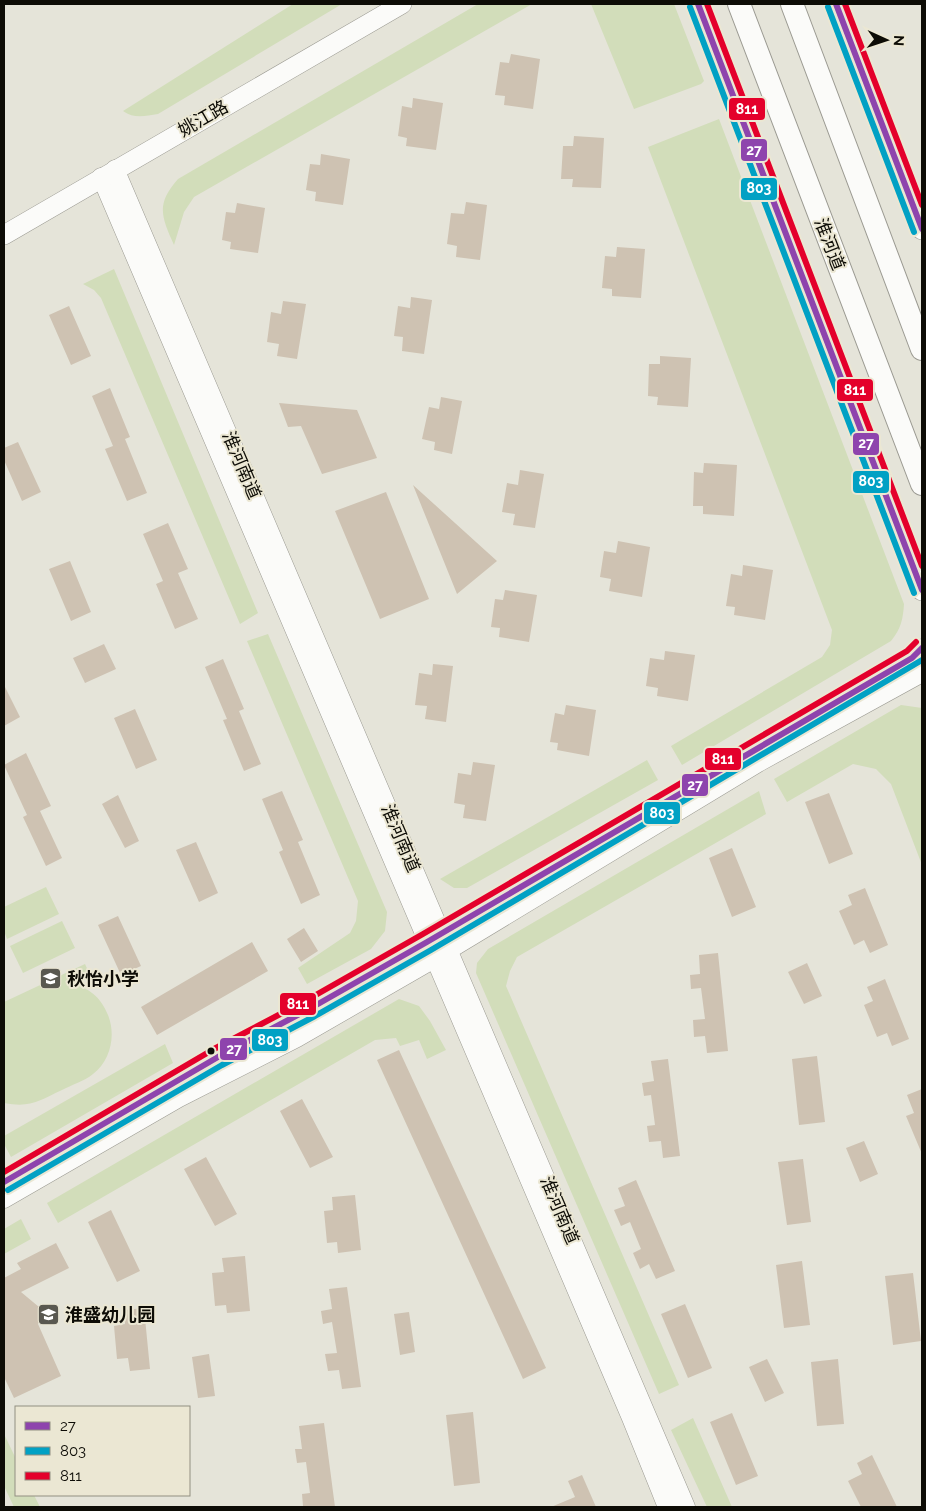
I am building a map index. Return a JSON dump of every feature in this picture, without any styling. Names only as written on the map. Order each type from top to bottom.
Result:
[{"type":"highway","name":"淮河道","points":[[739,4],[922,484]]},
{"type":"highway","points":[[792,4],[922,348]]},
{"type":"main road","name":"姚江路","points":[[4,235],[402,4]]},
{"type":"main road","points":[[698,4],[922,590]]},
{"type":"main road","points":[[836,4],[922,229]]},
{"type":"street","name":"淮河南道","points":[[108,173],[434,938],[686,1507]]},
{"type":"street","points":[[4,1182],[218,1057],[311,1008],[434,938],[912,658],[922,648]]},
{"type":"street","points":[[4,1199],[178,1098],[297,1038],[441,954],[758,763],[922,672]]},
{"type":"street","name":"淮河南道","points":[[441,954],[667,1507]]},
{"type":"green space","points":[[293,4],[342,4],[158,114],[135,116],[123,111]]},
{"type":"green space","points":[[478,4],[532,4],[194,197],[184,212],[174,245],[166,226],[163,210],[166,196],[178,179]]},
{"type":"green space","points":[[591,4],[674,4],[704,81],[701,84],[634,109]]},
{"type":"green space","points":[[719,119],[904,604],[901,624],[891,641],[682,765],[671,746],[822,657],[830,645],[832,630],[648,147]]},
{"type":"green space","points":[[114,269],[258,613],[240,624],[101,298],[94,290],[83,284]]},
{"type":"green space","points":[[268,634],[387,912],[385,931],[371,949],[307,984],[298,968],[350,933],[356,921],[358,901],[247,641]]},
{"type":"green space","points":[[901,705],[922,708],[922,865],[891,784],[876,769],[853,764],[787,802],[774,779]]},
{"type":"green space","points":[[647,760],[658,780],[467,888],[454,888],[440,879]]},
{"type":"green space","points":[[759,791],[766,814],[517,957],[510,971],[506,986],[679,1385],[659,1394],[476,973],[477,963],[488,949]]},
{"type":"green space","points":[[46,887],[59,914],[7,939],[4,931],[4,907]]},
{"type":"green space","points":[[62,921],[75,948],[23,973],[10,946]]},
{"type":"green space","points":[[85,964],[91,977],[76,984],[87,989],[99,1000],[108,1015],[112,1031],[110,1047],[104,1062],[86,1079],[40,1100],[21,1105],[4,1103],[4,1002]]},
{"type":"green space","points":[[399,999],[419,1006],[430,1021],[446,1050],[427,1059],[419,1040],[400,1046],[396,1038],[375,1040],[58,1223],[47,1203]]},
{"type":"green space","points":[[165,1044],[173,1063],[11,1157],[4,1144],[4,1136]]},
{"type":"green space","points":[[21,1219],[31,1239],[4,1254],[4,1229]]},
{"type":"green space","points":[[693,1418],[732,1507],[707,1507],[671,1430]]},
{"type":"green space","points":[[4,1434],[15,1457],[15,1496],[34,1496],[40,1507],[14,1507],[4,1486]]},
{"type":"building","points":[[511,54],[540,59],[533,109],[504,105],[505,96],[495,95],[500,62],[509,63]]},
{"type":"building","points":[[413,98],[443,103],[436,150],[406,146],[407,138],[398,136],[402,106],[412,108]]},
{"type":"building","points":[[574,136],[604,138],[601,188],[572,187],[573,179],[561,179],[563,146],[573,146]]},
{"type":"building","points":[[321,154],[350,159],[343,205],[315,201],[316,192],[306,190],[310,164],[320,165]]},
{"type":"building","points":[[466,202],[487,205],[480,260],[456,257],[457,246],[447,244],[451,213],[464,214]]},
{"type":"building","points":[[237,203],[265,208],[258,253],[230,249],[231,242],[222,240],[226,212],[235,213]]},
{"type":"building","points":[[617,247],[645,249],[641,298],[612,296],[612,289],[602,288],[605,256],[616,257]]},
{"type":"building","points":[[411,297],[432,300],[424,354],[402,351],[403,337],[394,336],[398,306],[410,308]]},
{"type":"building","points":[[283,301],[306,304],[297,359],[277,356],[279,344],[267,342],[271,312],[281,314]]},
{"type":"building","points":[[69,306],[91,356],[71,365],[49,315]]},
{"type":"building","points":[[660,356],[691,358],[688,407],[657,405],[658,397],[648,396],[649,364],[660,364]]},
{"type":"building","points":[[110,388],[130,437],[125,439],[147,493],[127,501],[105,449],[113,446],[92,396]]},
{"type":"building","points":[[441,397],[462,401],[452,454],[434,450],[435,442],[422,439],[429,407],[439,409]]},
{"type":"building","points":[[279,403],[357,410],[377,458],[322,474],[301,426],[288,427]]},
{"type":"building","points":[[18,442],[41,492],[22,501],[4,460],[4,448]]},
{"type":"building","points":[[704,463],[737,465],[734,516],[703,514],[703,506],[693,506],[694,472],[703,473]]},
{"type":"building","points":[[520,470],[544,474],[535,528],[513,525],[515,514],[502,512],[507,483],[518,485]]},
{"type":"building","points":[[413,485],[497,561],[457,594]]},
{"type":"building","points":[[386,492],[429,599],[380,619],[335,511]]},
{"type":"building","points":[[168,523],[188,569],[178,573],[198,619],[175,629],[156,584],[163,581],[143,534]]},
{"type":"building","points":[[618,541],[650,547],[642,597],[609,591],[611,579],[600,577],[604,551],[616,553]]},
{"type":"building","points":[[70,561],[91,612],[71,621],[49,569]]},
{"type":"building","points":[[743,565],[773,570],[765,620],[734,615],[735,607],[726,606],[731,574],[742,576]]},
{"type":"building","points":[[505,590],[537,595],[529,642],[499,637],[500,628],[491,627],[495,599],[503,600]]},
{"type":"building","points":[[104,644],[116,669],[85,683],[73,658]]},
{"type":"building","points":[[665,651],[695,655],[688,701],[657,696],[658,688],[646,686],[650,658],[664,660]]},
{"type":"building","points":[[223,659],[244,709],[239,711],[261,764],[244,771],[223,720],[227,719],[205,667]]},
{"type":"building","points":[[433,664],[453,666],[446,722],[425,719],[427,706],[415,705],[419,673],[432,675]]},
{"type":"building","points":[[4,685],[20,717],[4,726]]},
{"type":"building","points":[[566,705],[596,710],[589,756],[557,750],[558,743],[550,742],[555,713],[564,715]]},
{"type":"building","points":[[135,709],[157,760],[136,769],[114,718]]},
{"type":"building","points":[[26,753],[51,806],[40,811],[62,858],[46,866],[23,817],[27,815],[4,765]]},
{"type":"building","points":[[473,762],[495,765],[486,821],[463,818],[465,805],[454,803],[458,773],[471,775]]},
{"type":"building","points":[[282,791],[303,840],[298,842],[320,895],[301,904],[279,852],[283,850],[262,799]]},
{"type":"building","points":[[829,793],[853,854],[829,864],[805,802]]},
{"type":"building","points":[[118,795],[139,841],[125,848],[102,804]]},
{"type":"building","points":[[196,842],[218,893],[199,902],[176,850]]},
{"type":"building","points":[[732,848],[756,907],[732,917],[709,858]]},
{"type":"building","points":[[865,888],[888,945],[870,953],[864,940],[854,945],[839,911],[852,905],[848,895]]},
{"type":"building","points":[[118,916],[141,966],[121,975],[98,925]]},
{"type":"building","points":[[304,928],[318,951],[301,962],[287,939]]},
{"type":"building","points":[[252,942],[268,971],[157,1035],[141,1007]]},
{"type":"building","points":[[718,953],[728,1051],[707,1053],[705,1036],[694,1037],[693,1020],[705,1019],[701,988],[691,989],[690,975],[700,974],[699,955]]},
{"type":"building","points":[[807,963],[822,996],[804,1004],[788,972]]},
{"type":"building","points":[[885,979],[909,1039],[892,1046],[887,1033],[877,1037],[864,1005],[873,1001],[867,987]]},
{"type":"building","points":[[399,1050],[546,1368],[523,1379],[377,1060]]},
{"type":"building","points":[[817,1056],[825,1122],[799,1125],[792,1059]]},
{"type":"building","points":[[668,1059],[680,1156],[663,1158],[661,1141],[649,1142],[647,1126],[655,1125],[651,1095],[644,1096],[642,1083],[654,1081],[651,1061]]},
{"type":"building","points":[[922,1089],[922,1154],[906,1116],[914,1113],[907,1095]]},
{"type":"building","points":[[302,1099],[333,1157],[310,1168],[280,1111]]},
{"type":"building","points":[[864,1141],[878,1174],[860,1182],[846,1148]]},
{"type":"building","points":[[206,1157],[237,1214],[215,1226],[184,1169]]},
{"type":"building","points":[[803,1159],[811,1222],[787,1225],[778,1162]]},
{"type":"building","points":[[636,1180],[675,1271],[656,1279],[649,1264],[640,1269],[633,1253],[641,1249],[630,1222],[621,1226],[614,1210],[625,1206],[618,1188]]},
{"type":"building","points":[[355,1195],[361,1250],[338,1253],[337,1242],[327,1243],[324,1211],[333,1210],[332,1197]]},
{"type":"building","points":[[111,1210],[140,1271],[117,1282],[88,1222]]},
{"type":"building","points":[[56,1243],[69,1268],[21,1292],[39,1307],[42,1314],[38,1324],[61,1376],[14,1398],[4,1377],[4,1278],[21,1269],[17,1263]]},
{"type":"building","points":[[245,1256],[250,1311],[227,1313],[226,1305],[215,1306],[212,1273],[224,1272],[222,1258]]},
{"type":"building","points":[[802,1261],[810,1325],[784,1328],[776,1265]]},
{"type":"building","points":[[913,1273],[921,1341],[893,1345],[885,1276]]},
{"type":"building","points":[[347,1287],[361,1387],[342,1389],[339,1370],[328,1371],[325,1354],[337,1353],[332,1322],[323,1324],[321,1311],[332,1309],[329,1289]]},
{"type":"building","points":[[685,1304],[712,1368],[688,1378],[661,1314]]},
{"type":"building","points":[[144,1308],[150,1369],[130,1371],[128,1358],[117,1359],[114,1326],[125,1324],[124,1310]]},
{"type":"building","points":[[409,1312],[415,1352],[400,1355],[394,1314]]},
{"type":"building","points":[[209,1354],[215,1396],[198,1398],[192,1357]]},
{"type":"building","points":[[767,1359],[784,1393],[765,1402],[749,1367]]},
{"type":"building","points":[[838,1359],[844,1424],[817,1426],[811,1362]]},
{"type":"building","points":[[473,1412],[480,1483],[454,1486],[446,1415]]},
{"type":"building","points":[[732,1413],[758,1476],[736,1485],[710,1422]]},
{"type":"building","points":[[324,1423],[335,1507],[303,1506],[302,1494],[310,1493],[306,1462],[297,1463],[295,1449],[302,1449],[299,1426]]},
{"type":"building","points":[[872,1455],[897,1507],[861,1507],[848,1481],[862,1474],[857,1463]]},
{"type":"building","points":[[582,1475],[596,1507],[551,1507],[575,1497],[568,1481]]},
{"type":"transit line","name":"27","points":[[698,4],[922,590]]},
{"type":"transit line","name":"811","points":[[707,4],[922,566]]},
{"type":"transit line","name":"27","points":[[836,4],[922,229]]},
{"type":"transit line","name":"811","points":[[845,4],[922,205]]},
{"type":"transit line","name":"803","points":[[690,7],[914,593]]},
{"type":"transit line","name":"803","points":[[828,7],[914,232]]},
{"type":"transit line","name":"811","points":[[4,1172],[214,1049],[307,1000],[423,934],[907,651],[916,642]]},
{"type":"transit line","name":"27","points":[[4,1182],[218,1057],[311,1008],[427,942],[912,658],[922,648]]},
{"type":"transit line","name":"803","points":[[8,1190],[222,1065],[315,1016],[431,950],[922,660]]},
{"type":"place","name":"秋怡小学","points":[[51,978]]},
{"type":"place","name":"淮盛幼儿园","points":[[49,1314]]}]
